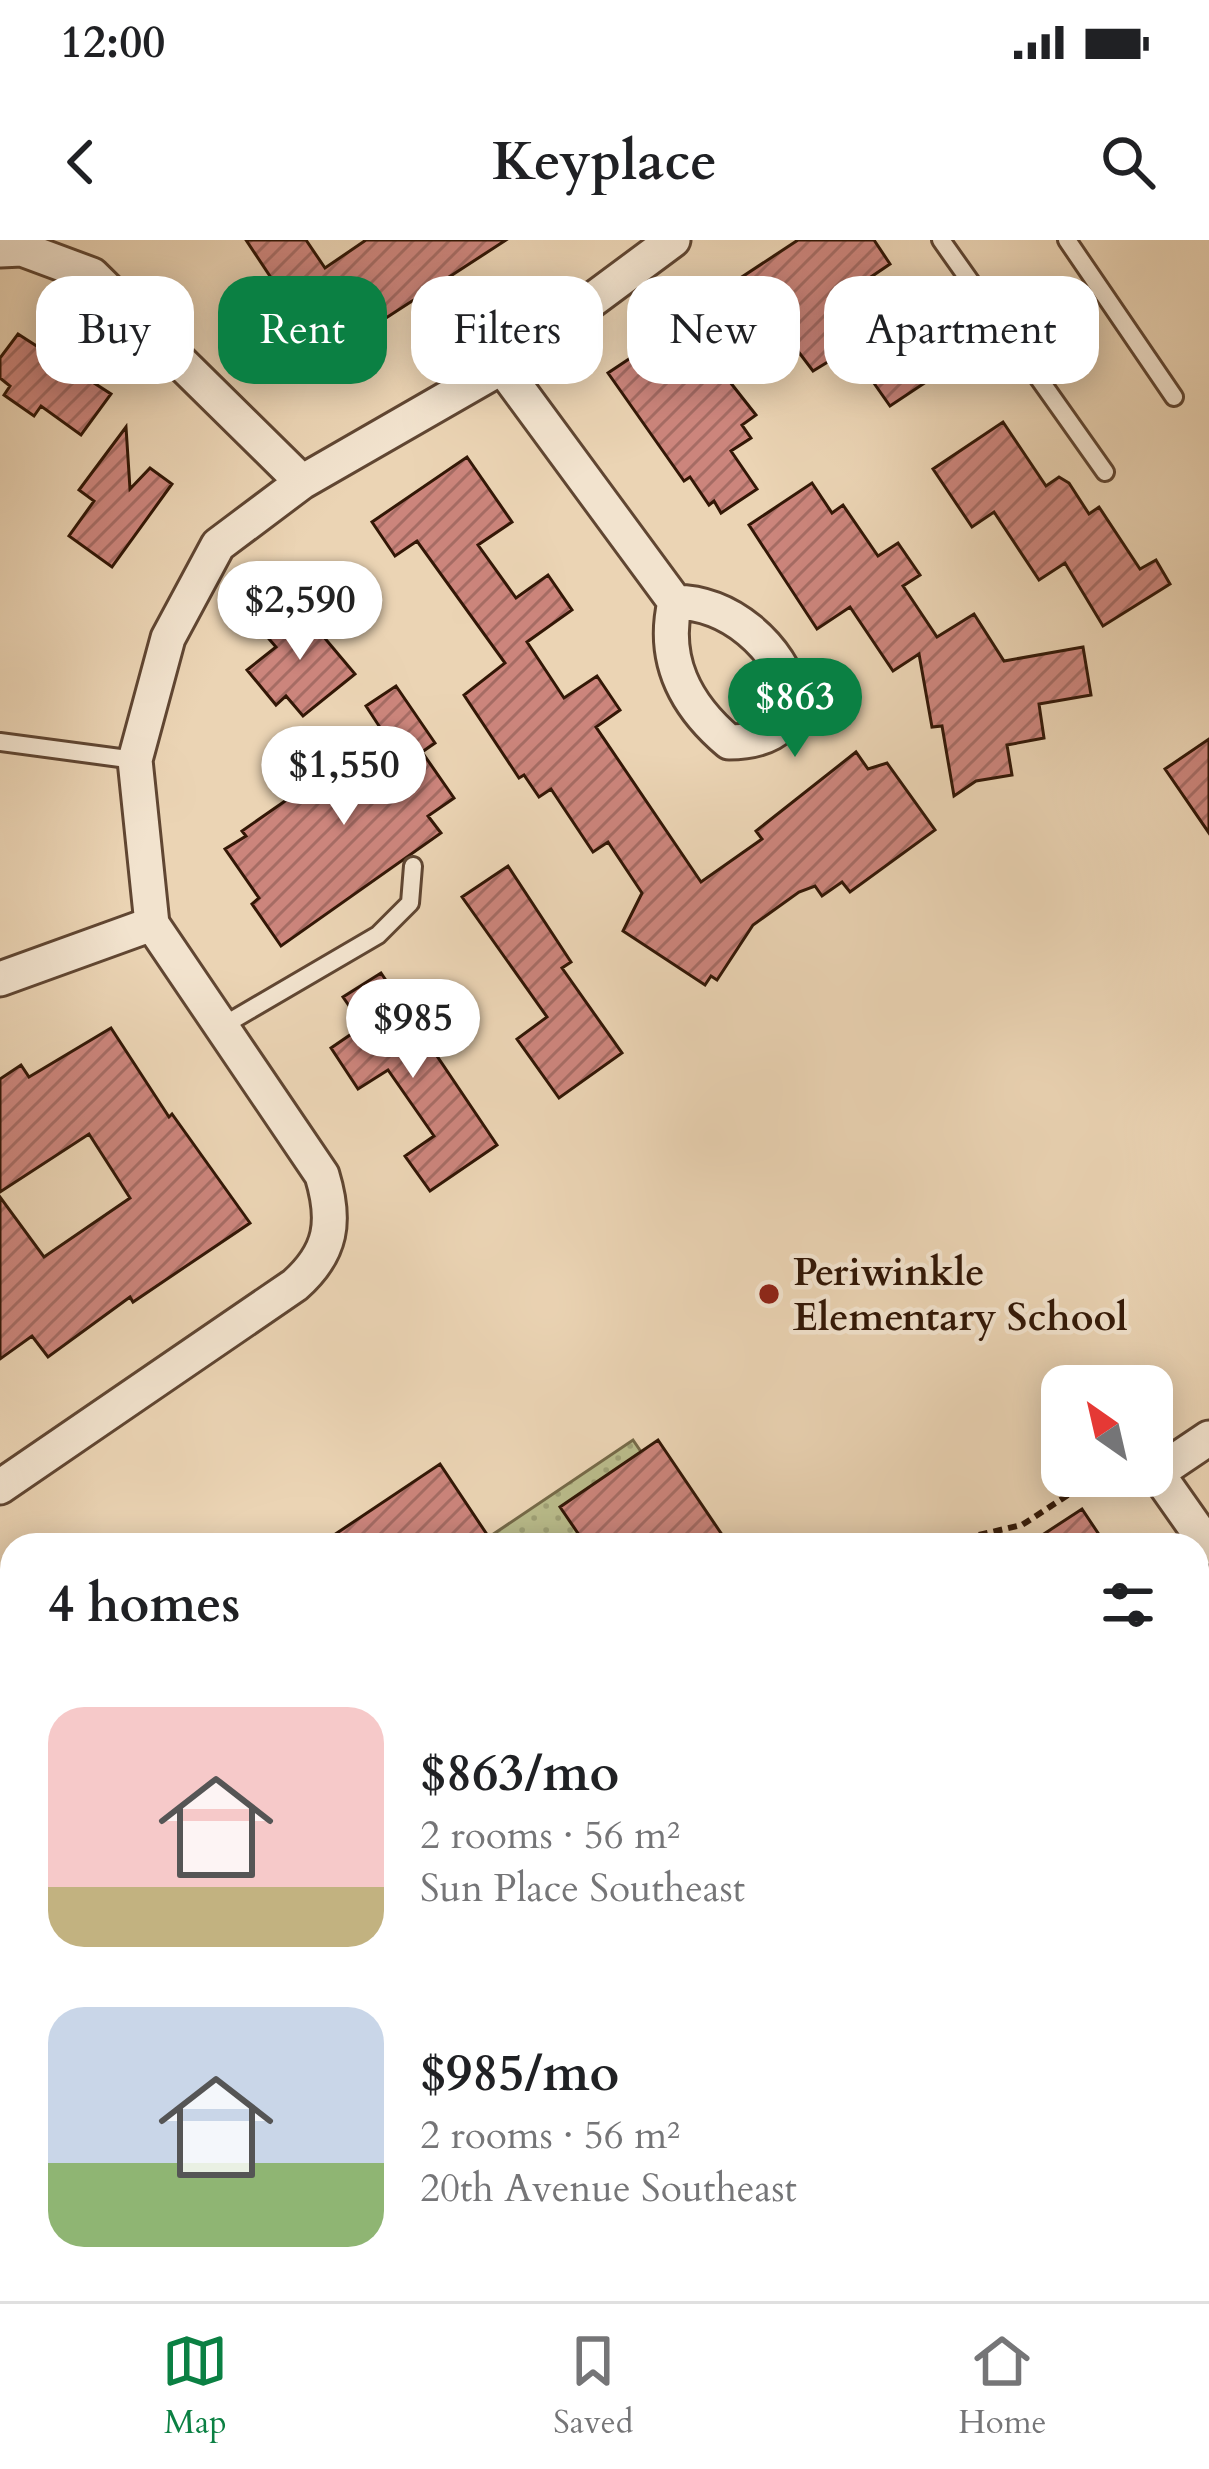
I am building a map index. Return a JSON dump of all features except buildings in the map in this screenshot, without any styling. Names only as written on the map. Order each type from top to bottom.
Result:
[{"type":"street","points":[[603,292],[673,240]]},
{"type":"street","points":[[10,246],[92,274],[302,482]]},
{"type":"street","points":[[0,1487],[296,1285],[325,1252],[332,1222],[322,1175],[152,924],[135,760],[168,638],[218,545],[302,482],[472,384]]},
{"type":"street","points":[[515,384],[675,602],[670,659],[716,731],[729,742],[750,742],[777,731],[792,713],[794,698],[746,626],[709,603],[675,602]]},
{"type":"street","points":[[0,979],[152,924]]},
{"type":"street","points":[[1199,1533],[1157,1473],[1209,1438]]},
{"type":"lane","points":[[941,240],[1106,472]]},
{"type":"lane","points":[[1067,240],[1174,397]]},
{"type":"lane","points":[[0,742],[135,760]]},
{"type":"lane","points":[[219,1028],[378,935],[410,903],[413,866]]},
{"type":"path","points":[[991,1533],[1022,1525],[1065,1497]]},
{"type":"green space","points":[[633,1440],[697,1533],[495,1533]]},
{"type":"place","name":"Periwinkle Elementary School","points":[[769,1294]]}]
